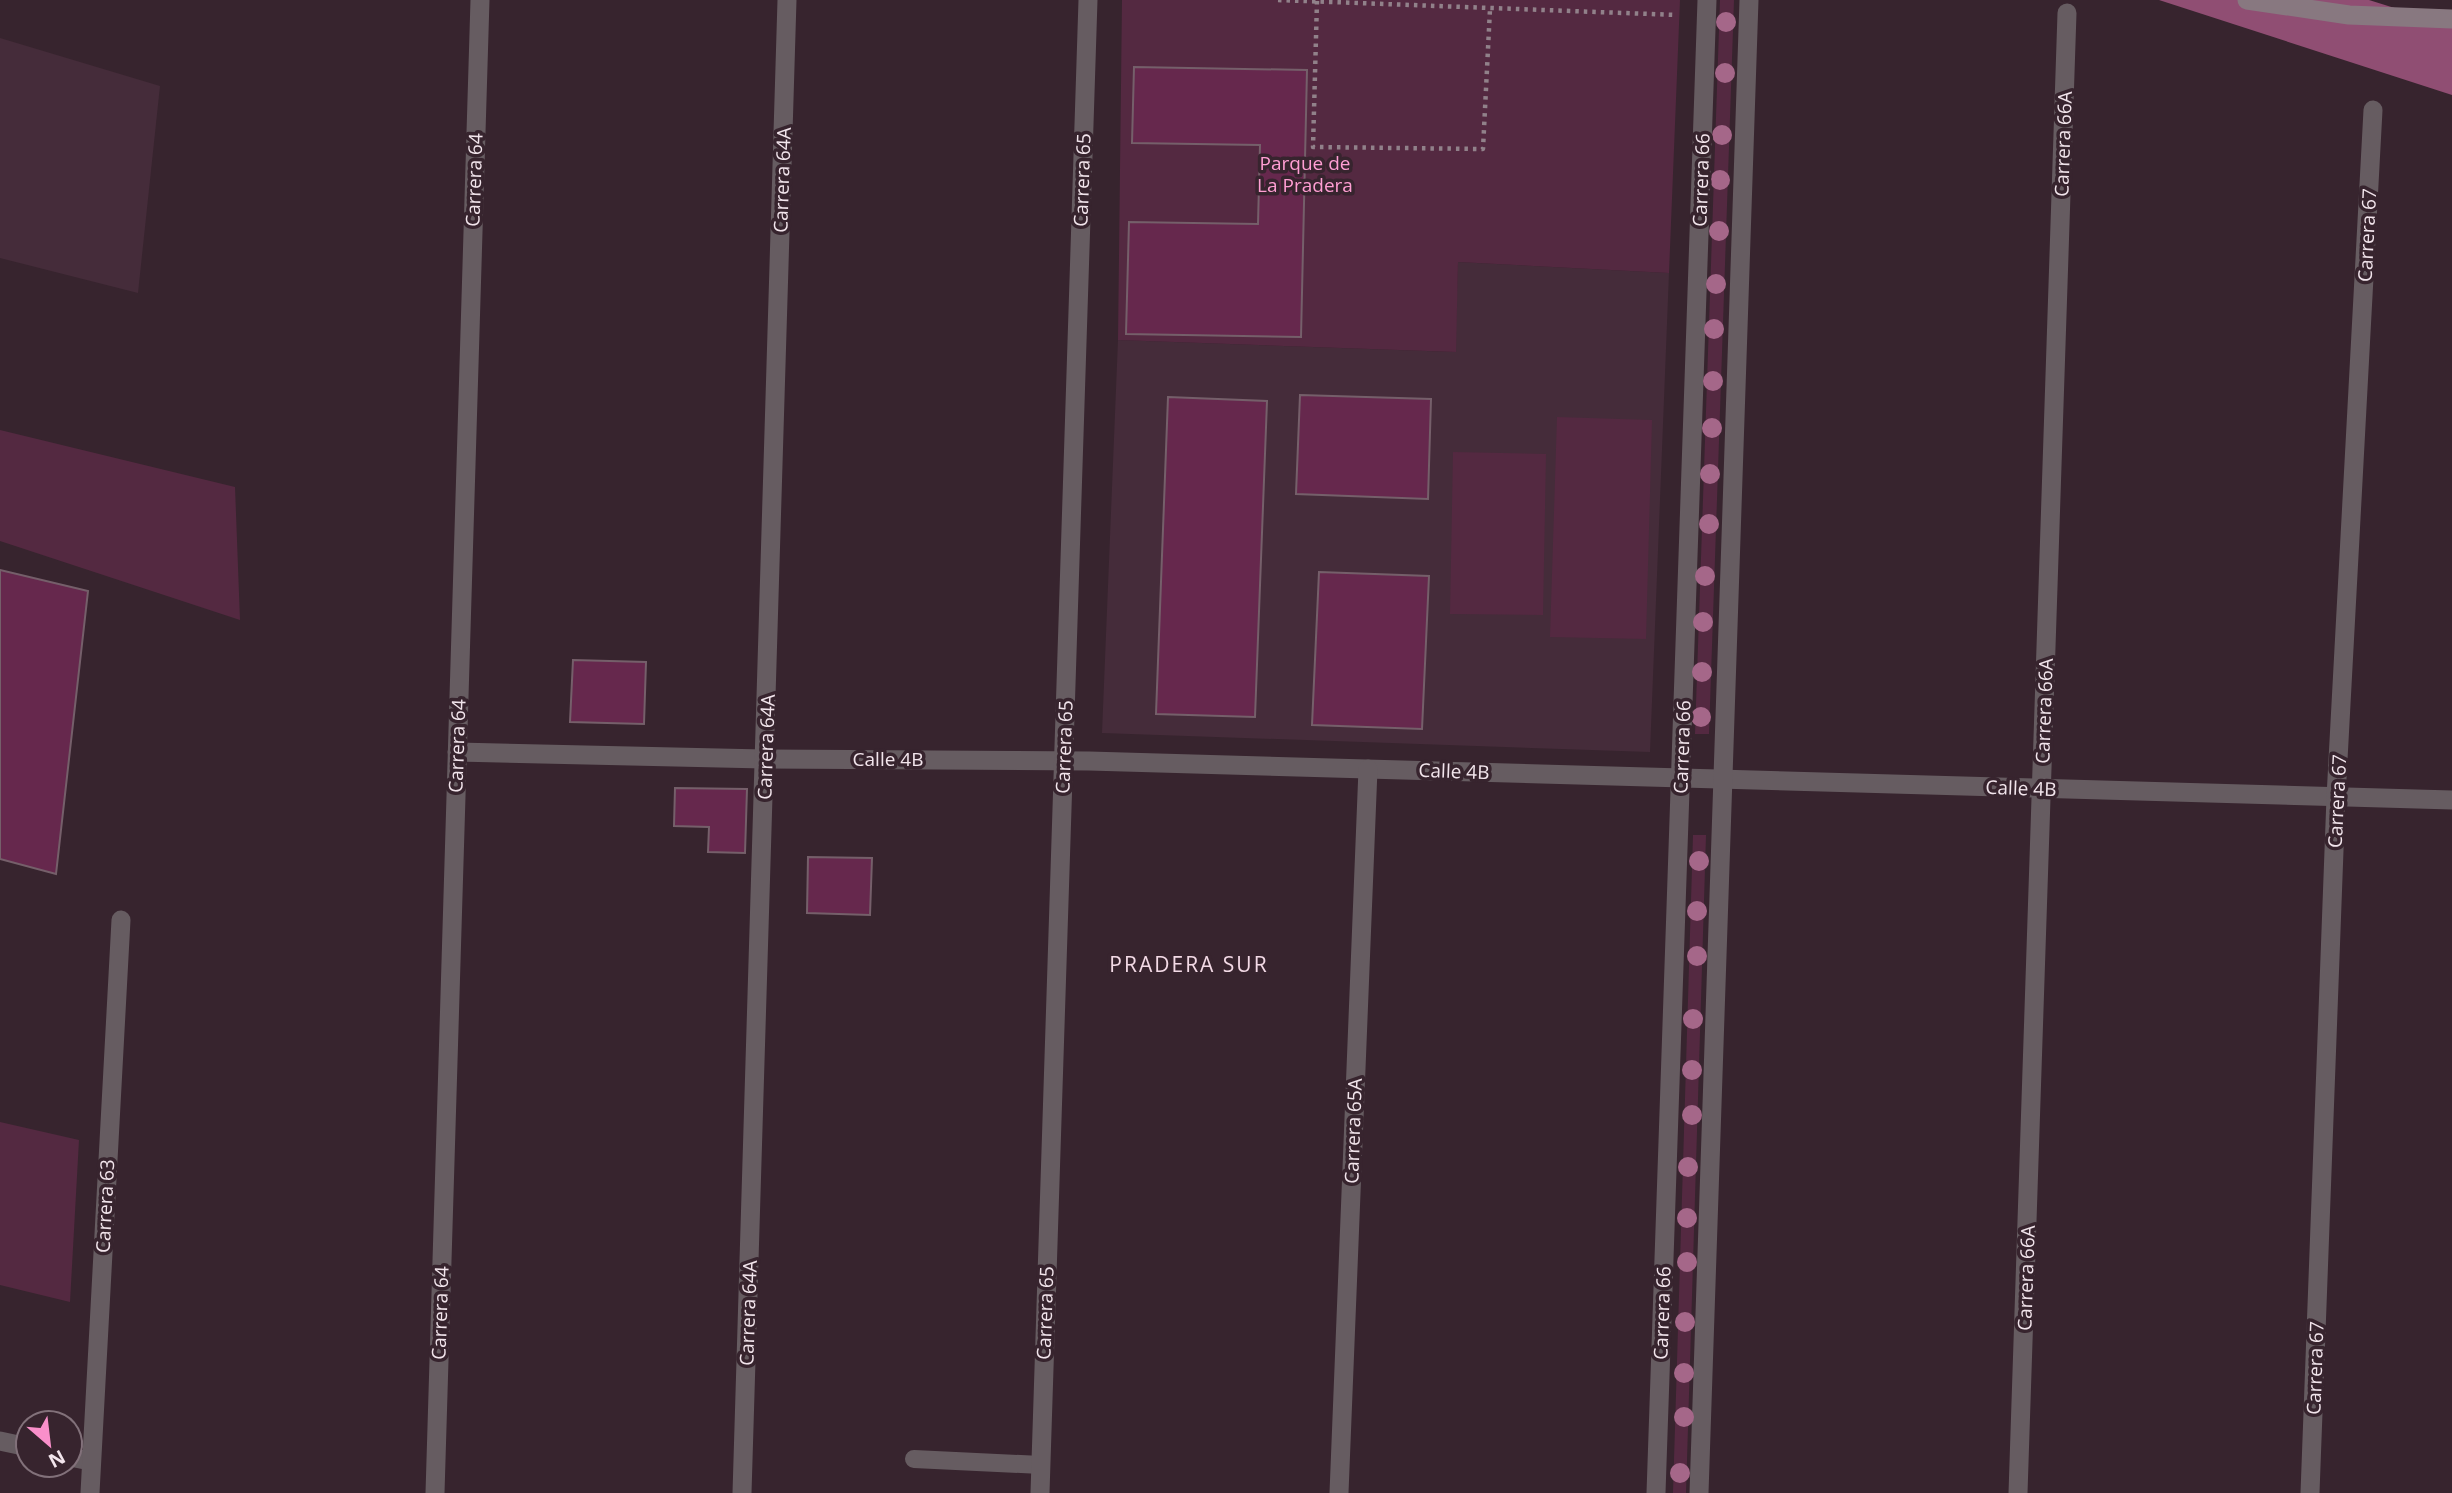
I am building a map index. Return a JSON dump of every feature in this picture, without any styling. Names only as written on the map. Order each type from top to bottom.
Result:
[{"type":"main road","points":[[2247,0],[2349,15],[2452,19]]},
{"type":"street","name":"Carrera 64","points":[[435,1493],[480,0]]},
{"type":"street","name":"Carrera 64A","points":[[742,1493],[787,0]]},
{"type":"street","name":"Carrera 65","points":[[1040,1493],[1088,0]]},
{"type":"street","name":"Carrera 66","points":[[1656,1493],[1707,0]]},
{"type":"street","points":[[1699,1493],[1749,0]]},
{"type":"street","name":"Carrera 66A","points":[[2018,1493],[2067,13]]},
{"type":"street","name":"Carrera 67","points":[[2310,1493],[2336,797],[2373,110]]},
{"type":"street","name":"Calle 4B","points":[[457,752],[766,759],[1063,761],[2452,800]]},
{"type":"street","name":"Carrera 65A","points":[[1339,1493],[1367,769]]},
{"type":"street","name":"Carrera 63","points":[[90,1493],[121,920]]},
{"type":"street","points":[[84,1460],[90,1461]]},
{"type":"lane","points":[[914,1459],[1041,1465]]},
{"type":"path","points":[[1278,0],[1689,16]]},
{"type":"path","points":[[1317,1],[1313,147],[1483,149],[1490,9]]},
{"type":"shaded area","points":[[2159,0],[2369,0],[2452,26],[2452,95]]},
{"type":"shaded area","points":[[0,38],[160,86],[138,293],[0,258]]},
{"type":"shaded area","points":[[1458,262],[1669,273],[1650,752],[1102,733],[1118,340],[1455,352]]},
{"type":"green space","name":"Parque de La Pradera","points":[[1122,0],[1680,0],[1669,273],[1458,262],[1456,352],[1118,340]]},
{"type":"green space","points":[[1720,0],[1734,0],[1709,734],[1695,734]]},
{"type":"green space","points":[[1557,417],[1652,420],[1646,639],[1550,637]]},
{"type":"green space","points":[[0,430],[235,487],[240,620],[0,541]]},
{"type":"green space","points":[[1453,452],[1546,454],[1543,615],[1450,614]]},
{"type":"green space","points":[[1693,835],[1706,835],[1686,1493],[1673,1493]]},
{"type":"green space","points":[[0,1122],[79,1140],[70,1302],[0,1285]]},
{"type":"building","points":[[1134,67],[1307,70],[1301,337],[1126,334],[1129,222],[1258,224],[1260,145],[1132,143]]},
{"type":"building","points":[[1300,395],[1431,399],[1428,499],[1296,494]]},
{"type":"building","points":[[1168,397],[1267,401],[1255,717],[1156,714]]},
{"type":"building","points":[[0,570],[88,591],[56,874],[0,859]]},
{"type":"building","points":[[1319,572],[1429,576],[1422,729],[1312,725]]},
{"type":"building","points":[[573,660],[646,662],[644,724],[570,722]]},
{"type":"building","points":[[675,788],[747,789],[745,853],[708,852],[709,827],[674,826]]},
{"type":"building","points":[[808,857],[872,858],[870,915],[807,913]]},
{"type":"district","name":"PRADERA SUR","points":[[1189,965]]}]
